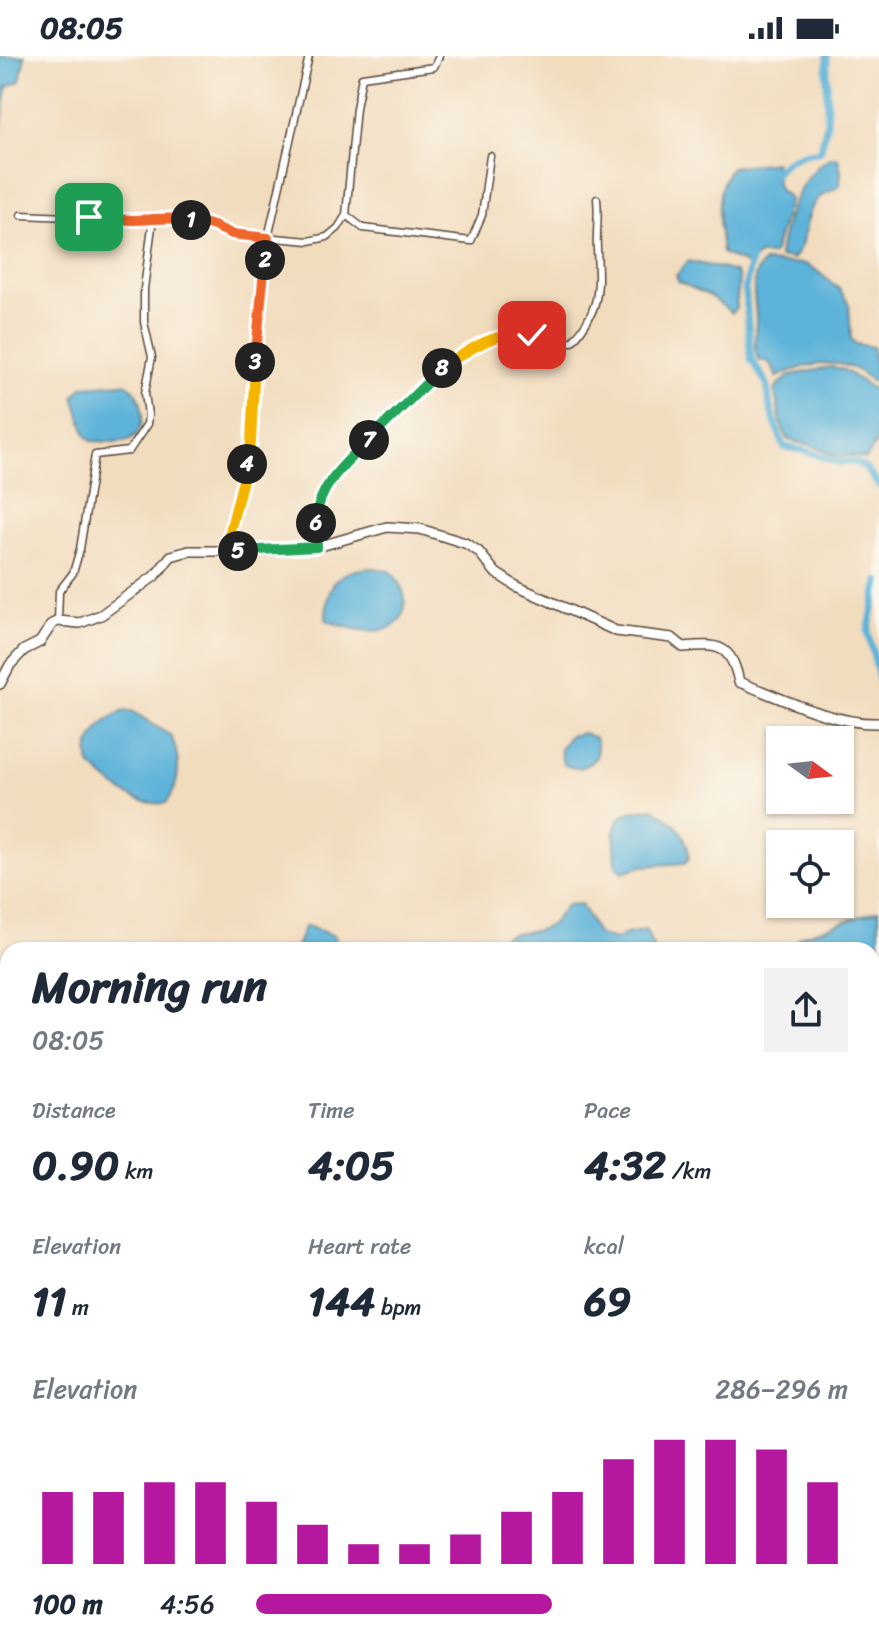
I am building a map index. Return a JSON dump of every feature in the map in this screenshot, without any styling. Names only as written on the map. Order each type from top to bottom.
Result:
[{"type":"street","points":[[225,551],[251,442],[268,238],[309,56]]},
{"type":"street","points":[[21,215],[138,220],[156,217],[198,222],[232,234],[309,241],[327,237],[338,228],[346,215],[362,77],[434,67],[439,56]]},
{"type":"street","points":[[346,215],[363,228],[471,241],[482,215],[490,156]]},
{"type":"street","points":[[317,547],[315,519],[320,497],[346,462],[434,373],[479,343],[519,332],[572,342],[587,325],[600,278],[596,246],[599,218],[597,199]]},
{"type":"street","points":[[58,621],[59,591],[73,573],[95,455],[129,451],[147,424],[145,393],[152,357],[144,322],[144,289],[152,226],[156,217]]},
{"type":"street","points":[[0,684],[10,665],[24,650],[40,642],[52,624],[58,621],[80,623],[101,615],[156,575],[171,556],[189,551],[317,547],[387,527],[420,529],[465,543],[478,551],[496,573],[516,586],[616,631],[672,638],[683,647],[711,645],[726,650],[735,662],[739,682],[861,724],[879,723]]},
{"type":"water","points":[[0,56],[25,56],[20,81],[7,87],[0,136]]},
{"type":"water","points":[[831,157],[838,158],[840,185],[820,197],[813,206],[801,246],[792,259],[779,257],[794,200],[810,175]]},
{"type":"water","points":[[775,162],[778,187],[790,198],[773,255],[760,255],[746,264],[722,253],[719,197],[722,186],[731,167]]},
{"type":"water","points":[[688,261],[735,272],[739,279],[736,308],[732,313],[710,296],[679,282],[676,276]]},
{"type":"water","points":[[764,262],[805,264],[840,290],[849,304],[851,339],[856,344],[873,347],[876,381],[838,364],[813,365],[777,377],[770,363],[758,359],[754,281]]},
{"type":"water","points":[[831,367],[844,370],[876,391],[877,405],[874,406],[879,437],[866,459],[847,455],[836,457],[814,446],[788,440],[781,423],[775,392],[777,386],[791,375]]},
{"type":"water","points":[[123,383],[136,392],[140,400],[140,427],[126,441],[92,441],[86,435],[74,396],[83,386]]},
{"type":"water","points":[[373,568],[389,571],[400,585],[405,602],[401,619],[386,629],[372,631],[328,621],[327,606],[336,580],[350,572]]},
{"type":"water","points":[[132,711],[171,736],[178,770],[175,788],[166,803],[144,802],[134,798],[91,766],[89,749],[96,732],[109,719]]},
{"type":"water","points":[[583,733],[595,738],[596,757],[581,767],[563,764],[560,749],[569,736]]},
{"type":"water","points":[[653,808],[678,828],[686,841],[689,858],[685,863],[642,866],[622,872],[616,865],[614,835],[617,822],[628,813]]},
{"type":"water","points":[[581,904],[597,934],[614,940],[646,930],[651,942],[498,942],[511,934],[542,929],[552,923],[567,905]]},
{"type":"water","points":[[879,910],[879,942],[797,942],[803,935]]},
{"type":"water","points":[[304,927],[335,936],[336,942],[298,942]]},
{"type":"waterway","points":[[772,177],[792,158],[821,149],[827,122],[827,56]]},
{"type":"waterway","points":[[752,254],[745,289],[751,359],[767,384],[770,408],[784,447],[807,451],[839,463],[857,463],[879,486]]},
{"type":"waterway","points":[[879,581],[868,632],[879,679]]},
{"type":"route","points":[[89,217],[138,220],[175,217],[214,226],[232,234],[268,238],[251,442],[225,551],[317,547],[315,519],[320,497],[346,462],[434,373],[479,343],[519,332],[532,335]]}]
